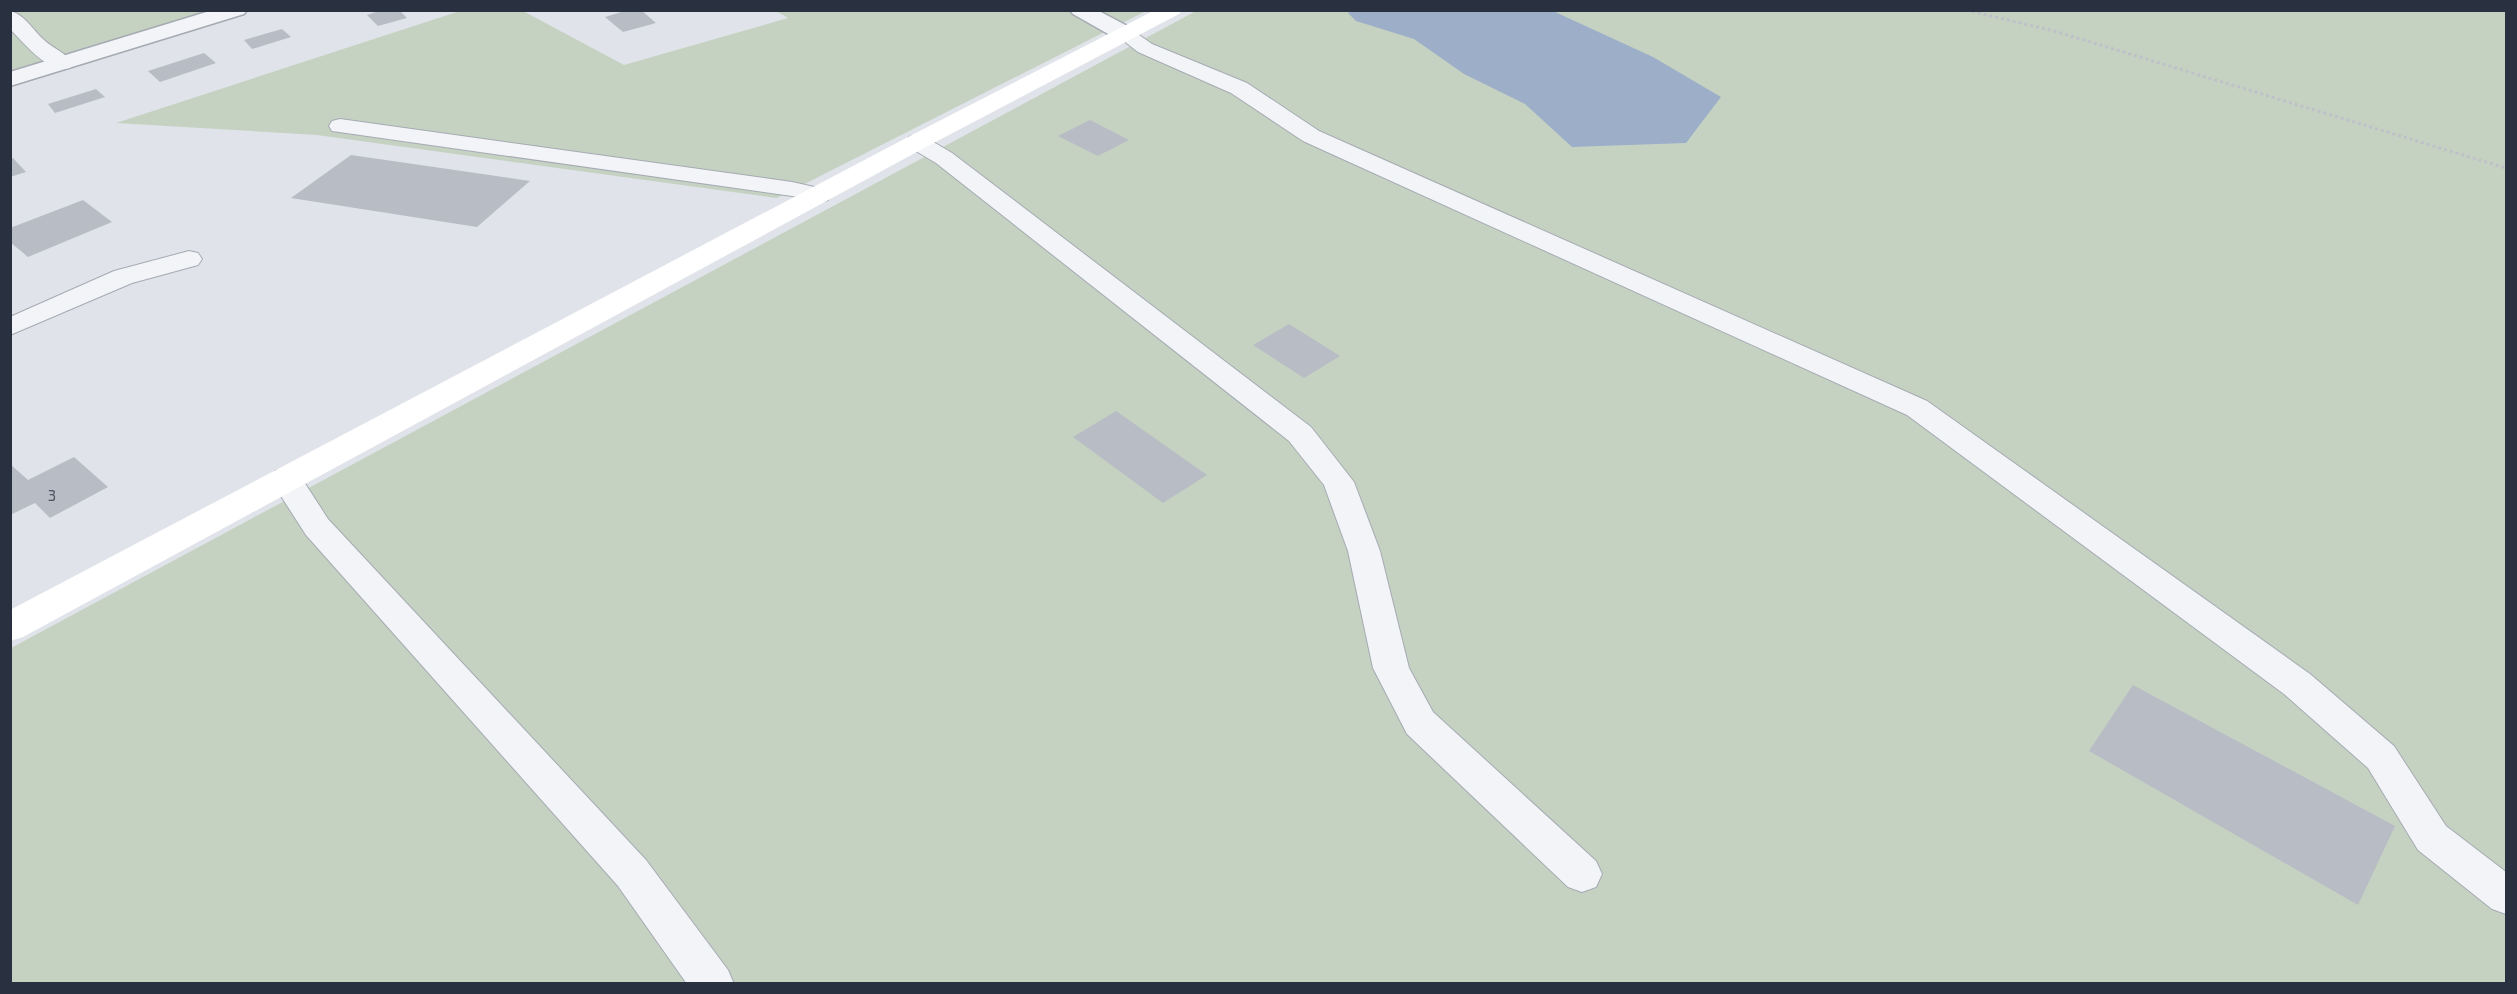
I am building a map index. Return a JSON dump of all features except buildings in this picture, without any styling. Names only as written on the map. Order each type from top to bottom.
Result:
[{"type":"street","points":[[10,79],[237,10]]},
{"type":"street","points":[[1080,10],[1099,18],[1125,34]]},
{"type":"street","points":[[10,627],[917,142],[1172,10]]},
{"type":"lane","points":[[10,17],[37,45],[62,63]]},
{"type":"lane","points":[[1125,34],[1145,48],[1239,88],[1311,136],[1917,408],[2297,684],[2381,757],[2432,838],[2506,896]]},
{"type":"lane","points":[[340,126],[780,187],[819,195]]},
{"type":"lane","points":[[917,142],[944,158],[1300,434],[1338,482],[1364,551],[1391,668],[1420,723],[1582,874]]},
{"type":"lane","points":[[10,327],[123,277],[189,259]]},
{"type":"lane","points":[[286,479],[317,526],[632,873],[713,984]]},
{"type":"path","points":[[1966,10],[2054,31],[2506,168]]},
{"type":"green space","points":[[11,11],[249,11],[87,59],[85,49],[11,72]]},
{"type":"green space","points":[[460,11],[523,11],[624,65],[788,18],[776,11],[1146,11],[777,198],[317,135],[116,123]]},
{"type":"green space","points":[[1196,11],[2506,11],[2506,983],[11,984],[11,648]]},
{"type":"water","points":[[1351,11],[1553,11],[1653,57],[1721,97],[1686,143],[1572,147],[1525,104],[1464,74],[1414,39],[1356,21],[1348,13]]}]
